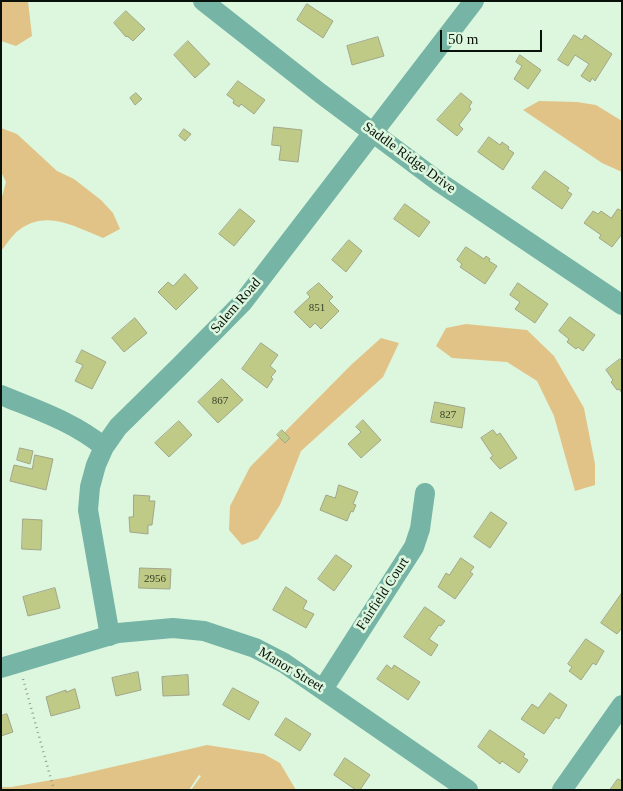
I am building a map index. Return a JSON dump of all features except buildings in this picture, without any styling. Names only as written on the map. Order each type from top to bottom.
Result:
[{"type":"street","name":"Saddle Ridge Drive","points":[[203,1],[439,182],[622,306]]},
{"type":"street","name":"Salem Road","points":[[110,636],[88,510],[90,487],[104,446],[118,427],[243,302],[474,1]]},
{"type":"street","points":[[1,395],[66,422],[87,433],[104,446]]},
{"type":"street","name":"Fairfield Court","points":[[323,689],[414,547],[420,529],[425,493]]},
{"type":"street","name":"Manor Street","points":[[10,665],[118,633],[173,628],[204,631],[256,648],[284,663],[468,790]]},
{"type":"street","points":[[562,790],[622,705]]},
{"type":"path","points":[[10,665],[54,790]]},
{"type":"shaded area","points":[[1,1],[28,1],[32,36],[16,46],[1,41]]},
{"type":"shaded area","points":[[539,101],[577,102],[596,105],[622,121],[622,172],[602,163],[523,110]]},
{"type":"shaded area","points":[[1,128],[17,134],[57,171],[74,179],[101,200],[113,213],[120,229],[103,238],[61,222],[40,221],[19,230],[1,251],[1,200],[6,182],[1,172]]},
{"type":"shaded area","points":[[466,324],[527,330],[554,356],[584,408],[595,464],[595,485],[575,491],[554,416],[537,381],[507,362],[452,358],[436,346],[446,328]]},
{"type":"shaded area","points":[[381,338],[399,343],[383,377],[301,451],[280,505],[258,539],[242,545],[229,530],[230,506],[250,467],[352,364]]},
{"type":"shaded area","points":[[207,745],[264,754],[280,763],[296,790],[191,790],[201,776],[199,775],[189,790],[1,790],[1,787],[69,777]]}]
